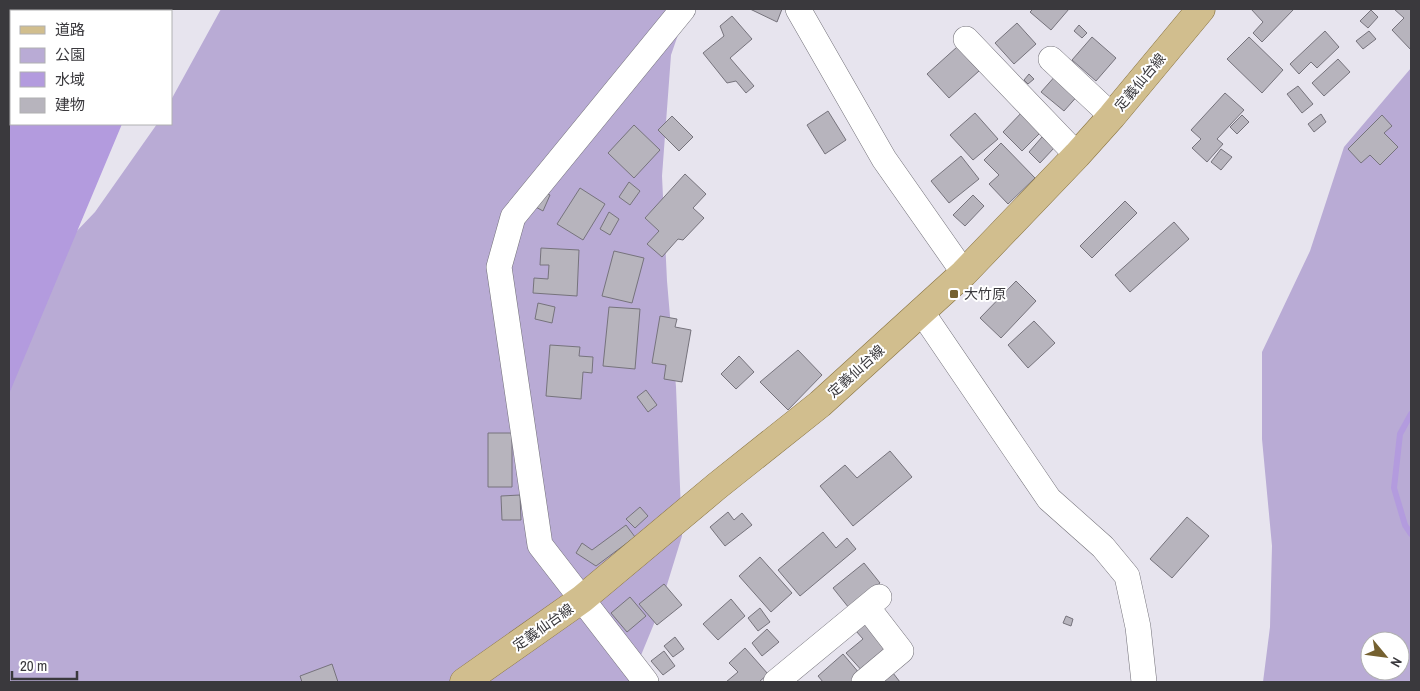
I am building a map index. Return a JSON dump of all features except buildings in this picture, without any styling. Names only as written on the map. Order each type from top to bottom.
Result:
[{"type":"main road","name":"定義仙台線","points":[[464,682],[582,599],[717,486],[820,404],[964,273],[1112,116],[1191,12]]},
{"type":"street","points":[[646,682],[540,545],[499,267],[513,217],[683,9]]},
{"type":"street","points":[[798,9],[884,159],[964,273]]},
{"type":"street","points":[[966,39],[1077,155]]},
{"type":"street","points":[[1051,59],[1112,116]]},
{"type":"street","points":[[921,311],[1049,498],[1103,547],[1126,576],[1138,627],[1144,682]]},
{"type":"street","points":[[776,682],[873,602],[901,651],[864,682]]},
{"type":"green space","points":[[221,9],[687,9],[671,55],[662,176],[667,281],[676,387],[682,536],[658,614],[630,682],[9,682],[9,297],[28,282],[95,212],[156,125],[172,125],[172,98]]},
{"type":"green space","points":[[1411,68],[1411,682],[1263,682],[1270,627],[1272,546],[1262,439],[1262,352],[1310,251],[1344,147]]},
{"type":"water","points":[[28,9],[155,9],[154,10]]},
{"type":"water","points":[[10,59],[10,125],[122,125],[9,394]]},
{"type":"waterway","points":[[1411,414],[1400,434],[1394,488],[1405,525],[1411,534]]},
{"type":"place","name":"大竹原","points":[[954,294]]}]
